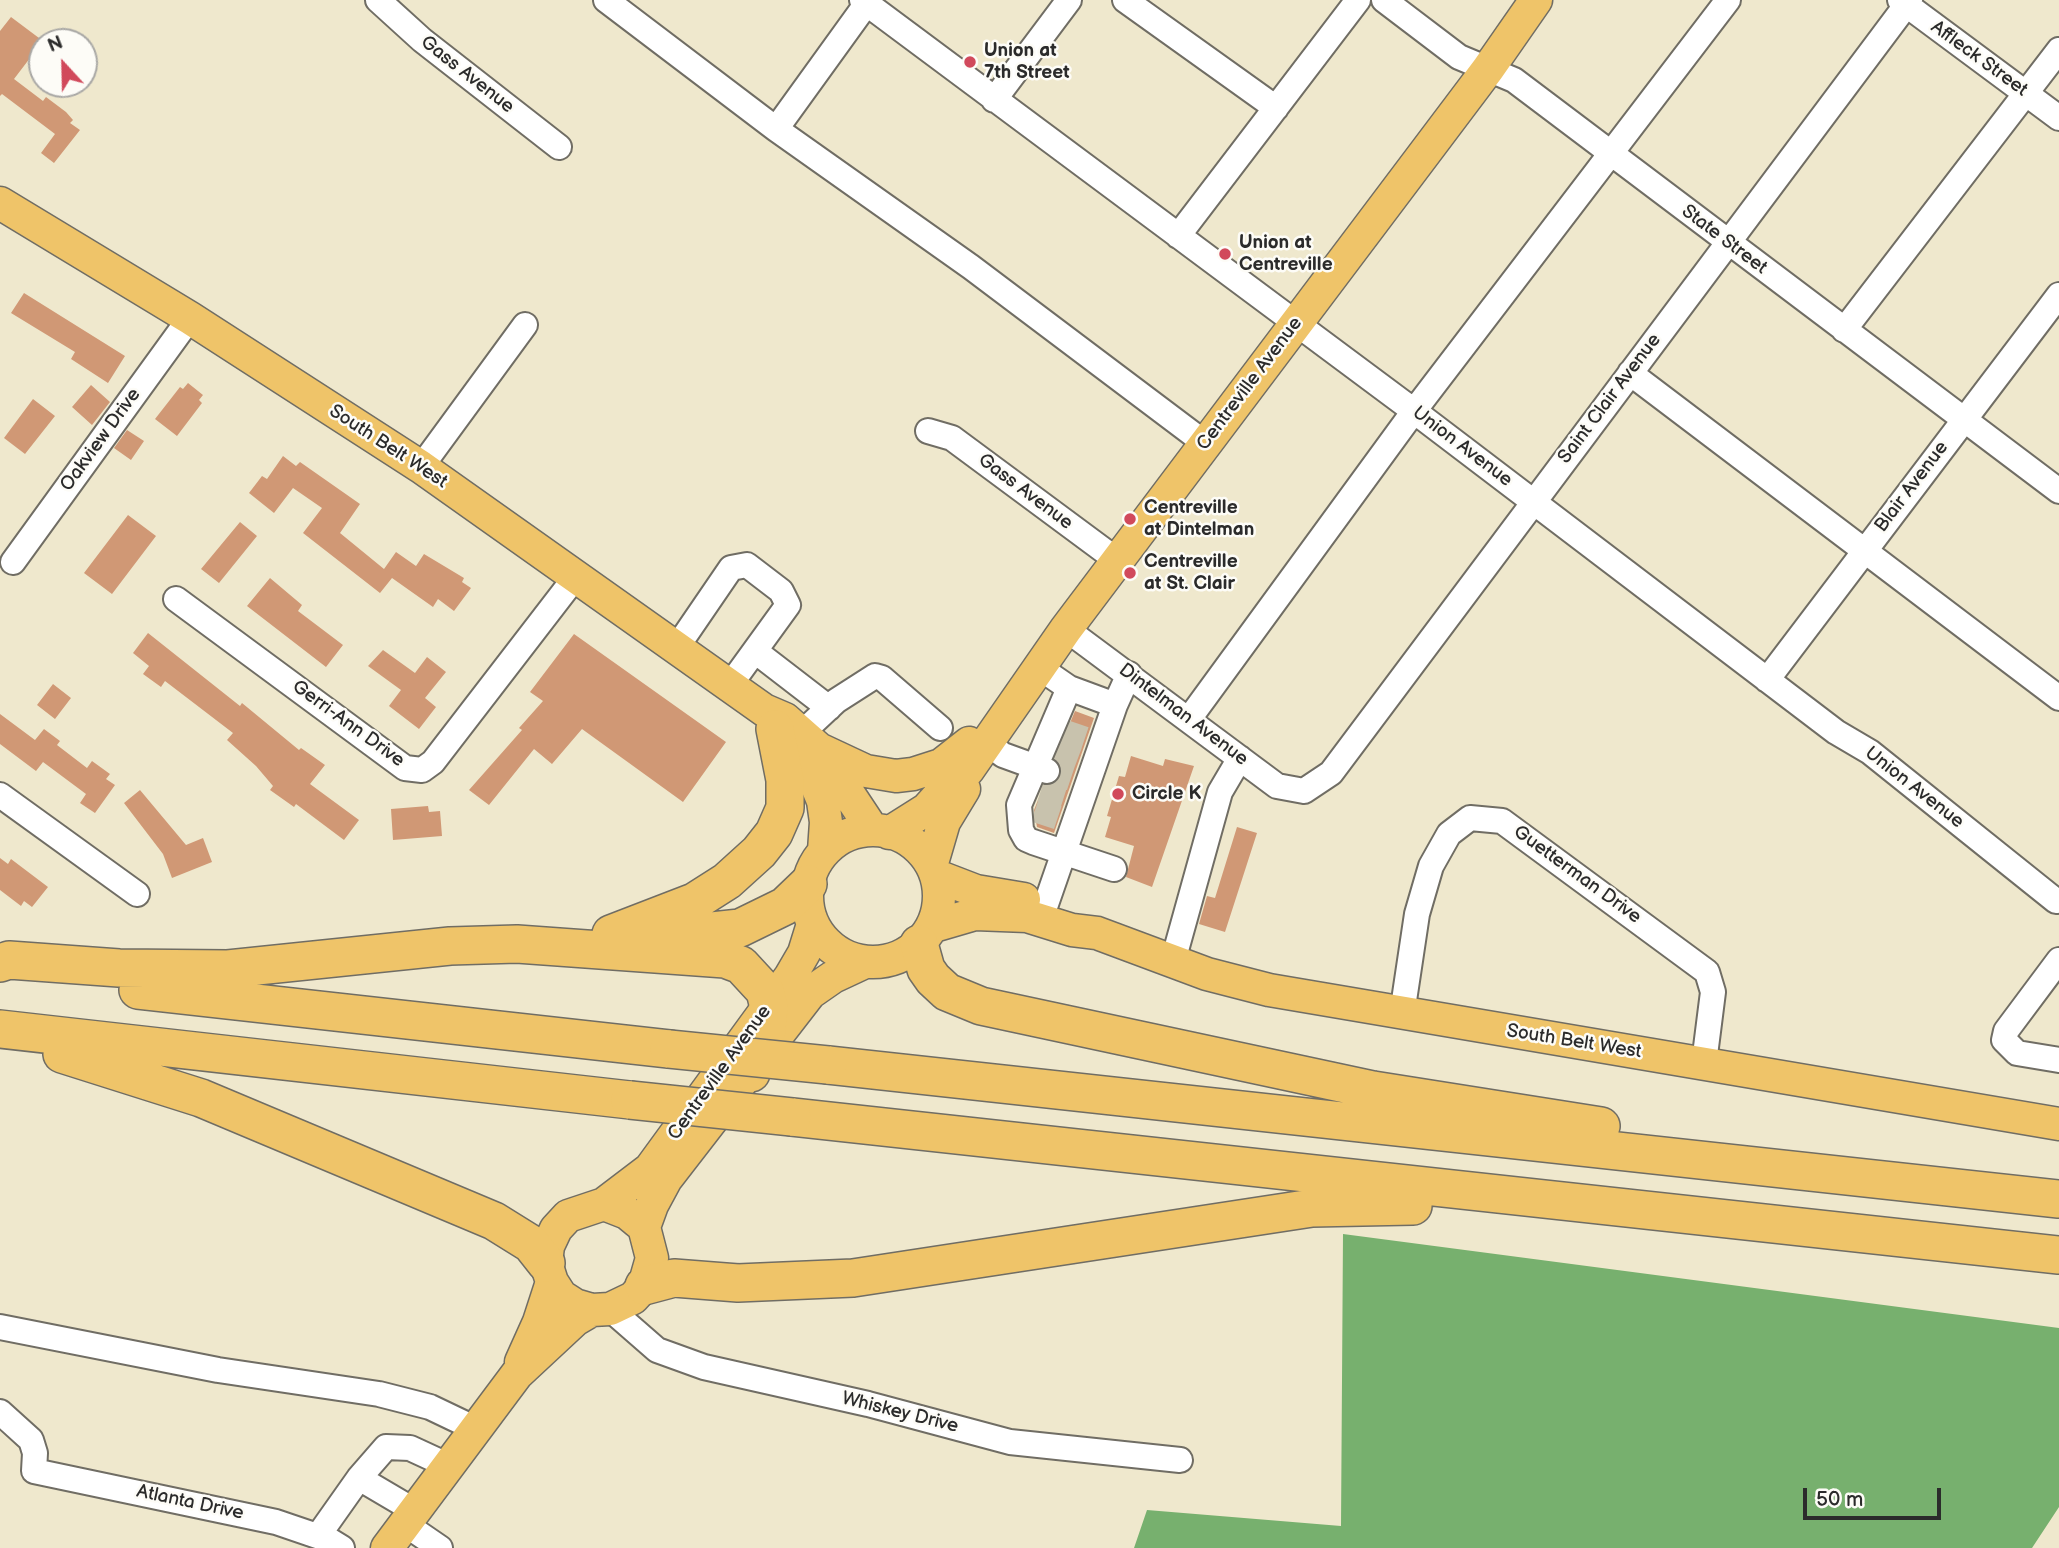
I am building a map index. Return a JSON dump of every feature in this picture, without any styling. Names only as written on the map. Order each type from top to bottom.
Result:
[{"type":"highway","points":[[611,934],[695,902],[727,881],[759,852],[774,832],[785,808],[790,733]]},
{"type":"highway","points":[[517,944],[561,932],[669,936],[740,928],[785,906],[808,884]]},
{"type":"highway","points":[[927,935],[926,970],[947,992],[981,1006],[1373,1090],[1717,1145],[1760,1167]]},
{"type":"highway","points":[[0,963],[9,960],[119,968],[228,969],[450,946],[517,944],[725,959],[741,965],[752,974],[765,991],[769,1008],[767,1030],[755,1052],[751,1073]]},
{"type":"highway","points":[[0,975],[2059,1199]]},
{"type":"highway","points":[[4,1029],[630,1100],[2059,1255]]},
{"type":"highway","points":[[4,1029],[37,1047],[201,1098],[494,1221],[531,1244],[549,1272]]},
{"type":"highway","points":[[623,1306],[674,1278],[738,1283],[853,1278],[1259,1215],[1343,1205],[1390,1205],[1507,1213],[1664,1229],[1724,1218]]},
{"type":"main road","name":"Centreville Avenue","points":[[880,831],[927,809],[953,780],[968,770],[1066,629],[1488,69],[1535,0]]},
{"type":"main road","name":"South Belt West","points":[[0,203],[190,318],[421,467],[577,575],[730,685],[833,766],[856,810],[880,831],[915,845],[934,870],[976,891],[1046,904],[1077,917],[1097,933]]},
{"type":"main road","name":"South Belt West","points":[[790,733],[824,801],[824,851],[813,867],[808,884]]},
{"type":"main road","points":[[790,733],[866,771],[896,776],[941,765],[953,759],[967,744],[993,736]]},
{"type":"main road","name":"Centreville Avenue","points":[[934,870],[944,822],[965,787],[968,770]]},
{"type":"main road","points":[[824,851],[845,836],[880,831]]},
{"type":"main road","points":[[927,935],[939,901],[934,870]]},
{"type":"main road","points":[[808,884],[807,904],[813,924],[834,948],[863,962]]},
{"type":"main road","name":"South Belt West","points":[[863,962],[891,960],[927,935],[975,914],[1027,916],[1072,930],[1097,933],[1173,961],[1269,990],[2059,1124]]},
{"type":"main road","name":"Centreville Avenue","points":[[517,1374],[549,1272],[548,1246],[556,1229],[568,1216],[604,1204],[650,1169],[769,1008],[804,953],[813,924]]},
{"type":"main road","name":"Centreville Avenue","points":[[644,1227],[666,1179],[751,1073],[810,993],[833,977],[863,962]]},
{"type":"main road","points":[[549,1272],[562,1296],[575,1306],[623,1306],[652,1258],[644,1227],[627,1213],[604,1204]]},
{"type":"main road","name":"Centreville Avenue","points":[[402,1528],[517,1374],[575,1320],[623,1306]]},
{"type":"street","points":[[606,0],[776,128],[971,267],[1206,444]]},
{"type":"street","points":[[994,100],[1069,0]]},
{"type":"street","points":[[1125,0],[1276,108]]},
{"type":"street","points":[[1178,236],[1358,0]]},
{"type":"street","name":"State Street","points":[[1384,0],[1460,57],[1514,80],[1726,243],[2059,491]]},
{"type":"street","points":[[1189,719],[1413,411],[1728,0]]},
{"type":"street","points":[[776,128],[865,2]]},
{"type":"street","name":"Union Avenue","points":[[865,2],[1533,501],[1836,732],[1870,751],[2056,901]]},
{"type":"street","name":"Affleck Street","points":[[1905,2],[2059,118]]},
{"type":"street","name":"Saint Clair Avenue","points":[[1304,791],[1331,773],[1905,2]]},
{"type":"street","name":"Gass Avenue","points":[[388,3],[422,40],[559,147]]},
{"type":"street","points":[[1844,330],[2059,50]]},
{"type":"street","name":"Blair Avenue","points":[[1767,680],[2059,295]]},
{"type":"street","name":"Oakview Drive","points":[[13,562],[190,318]]},
{"type":"street","points":[[421,467],[525,325]]},
{"type":"street","points":[[1630,373],[2059,698]]},
{"type":"street","name":"Gass Avenue","points":[[928,431],[952,438],[1118,561]]},
{"type":"street","points":[[677,647],[731,568],[747,565],[781,591],[788,605],[730,685]]},
{"type":"street","name":"Gerri-Ann Drive","points":[[176,599],[405,768],[422,771],[433,762],[577,575]]},
{"type":"street","name":"Dintelman Avenue","points":[[1066,629],[1277,786],[1304,791]]},
{"type":"street","points":[[755,651],[829,708]]},
{"type":"street","points":[[1040,668],[1069,688],[1115,705]]},
{"type":"street","points":[[1046,904],[1063,855],[1080,781],[1129,674]]},
{"type":"street","points":[[790,733],[829,708],[864,680],[875,676],[882,678],[940,728]]},
{"type":"street","points":[[1069,688],[1021,830],[1026,839],[1063,855],[1114,869]]},
{"type":"street","points":[[993,736],[1003,755],[1041,768]]},
{"type":"street","points":[[1173,961],[1220,792],[1240,758]]},
{"type":"street","points":[[0,794],[137,894]]},
{"type":"street","name":"Guetterman Drive","points":[[1402,1014],[1417,914],[1430,866],[1449,834],[1469,818],[1502,821],[1707,972],[1713,992],[1704,1063]]},
{"type":"street","points":[[2059,960],[2006,1031],[2004,1040],[2017,1053],[2059,1060]]},
{"type":"street","name":"Whiskey Drive","points":[[623,1306],[657,1350],[704,1367],[868,1404],[1010,1442],[1180,1460]]},
{"type":"street","points":[[0,1327],[218,1370],[379,1394],[430,1407],[476,1429]]},
{"type":"street","name":"Atlanta Drive","points":[[0,1412],[31,1440],[35,1453],[34,1471],[264,1519],[318,1536],[342,1548]]},
{"type":"street","points":[[318,1536],[379,1452],[391,1446],[410,1448],[449,1466]]},
{"type":"street","points":[[359,1478],[402,1528],[440,1548]]},
{"type":"green space","points":[[1343,1234],[2059,1328],[2059,1507],[2032,1548],[1134,1548],[1147,1510],[1341,1526]]},
{"type":"building","points":[[11,17],[28,30],[28,61],[14,79],[28,90],[28,98],[39,98],[43,101],[47,98],[66,112],[73,120],[70,123],[80,130],[54,163],[41,153],[55,134],[2,94],[0,96],[0,31]]},
{"type":"building","points":[[24,293],[125,356],[108,383],[71,359],[75,352],[11,313]]},
{"type":"building","points":[[188,383],[203,395],[199,400],[202,403],[177,436],[155,419],[180,387],[183,389]]},
{"type":"building","points":[[91,385],[110,402],[92,425],[72,407]]},
{"type":"building","points":[[33,399],[55,416],[25,454],[4,438]]},
{"type":"building","points":[[127,430],[144,441],[131,460],[114,448]]},
{"type":"building","points":[[283,456],[296,466],[300,462],[360,504],[340,533],[384,569],[396,552],[416,566],[424,554],[464,578],[462,582],[471,588],[454,611],[438,599],[433,607],[392,578],[380,593],[303,533],[322,508],[293,488],[274,513],[249,493],[262,476],[267,479]]},
{"type":"building","points":[[128,515],[156,536],[112,594],[84,573]]},
{"type":"building","points":[[240,522],[257,536],[219,583],[201,569]]},
{"type":"building","points":[[270,578],[302,605],[298,611],[343,645],[326,667],[247,606]]},
{"type":"building","points":[[148,633],[240,706],[242,703],[299,750],[301,748],[325,765],[310,784],[359,820],[344,840],[296,804],[294,807],[270,790],[273,786],[256,766],[227,740],[233,733],[165,681],[161,687],[143,674],[149,666],[133,653]]},
{"type":"building","points":[[574,634],[726,742],[683,802],[582,729],[552,764],[534,749],[489,805],[469,790],[522,730],[519,728],[543,701],[530,692]]},
{"type":"building","points":[[383,650],[415,673],[427,657],[446,672],[425,698],[436,707],[419,729],[389,706],[401,690],[368,666]]},
{"type":"building","points":[[53,684],[71,698],[55,719],[37,705]]},
{"type":"building","points":[[1075,711],[1094,718],[1054,833],[1037,827],[1034,810],[1044,785],[1056,783],[1061,777],[1061,768],[1055,759]]},
{"type":"building","points":[[0,714],[35,740],[44,729],[60,741],[57,745],[87,768],[92,761],[110,774],[106,779],[115,785],[95,813],[80,803],[86,794],[43,762],[36,771],[0,744]]},
{"type":"building","points":[[1131,756],[1163,766],[1165,759],[1194,766],[1152,887],[1126,877],[1134,846],[1105,837],[1111,817],[1107,816],[1119,776],[1125,777]]},
{"type":"building","points":[[140,790],[186,845],[203,838],[212,862],[172,878],[163,854],[124,803]]},
{"type":"building","points":[[428,806],[429,812],[440,811],[442,836],[393,840],[391,809]]},
{"type":"building","points":[[1237,827],[1257,833],[1225,932],[1199,924],[1207,896],[1215,898]]},
{"type":"building","points":[[0,858],[8,864],[11,859],[48,887],[32,907],[24,901],[21,906],[0,890]]},
{"type":"tunnel","points":[[1062,731],[1086,739]]},
{"type":"tunnel","points":[[1055,751],[1079,760]]},
{"type":"tunnel","points":[[1048,771],[1072,779]]},
{"type":"tunnel","points":[[1041,790],[1066,798]]},
{"type":"tunnel","points":[[1035,810],[1059,818]]},
{"type":"place","name":"Union at 7th Street","points":[[970,62]]},
{"type":"place","name":"Union at Centreville","points":[[1225,254]]},
{"type":"place","name":"Centreville at Dintelman","points":[[1130,519]]},
{"type":"place","name":"Centreville at St. Clair","points":[[1130,573]]},
{"type":"place","name":"Circle K","points":[[1118,794]]}]
